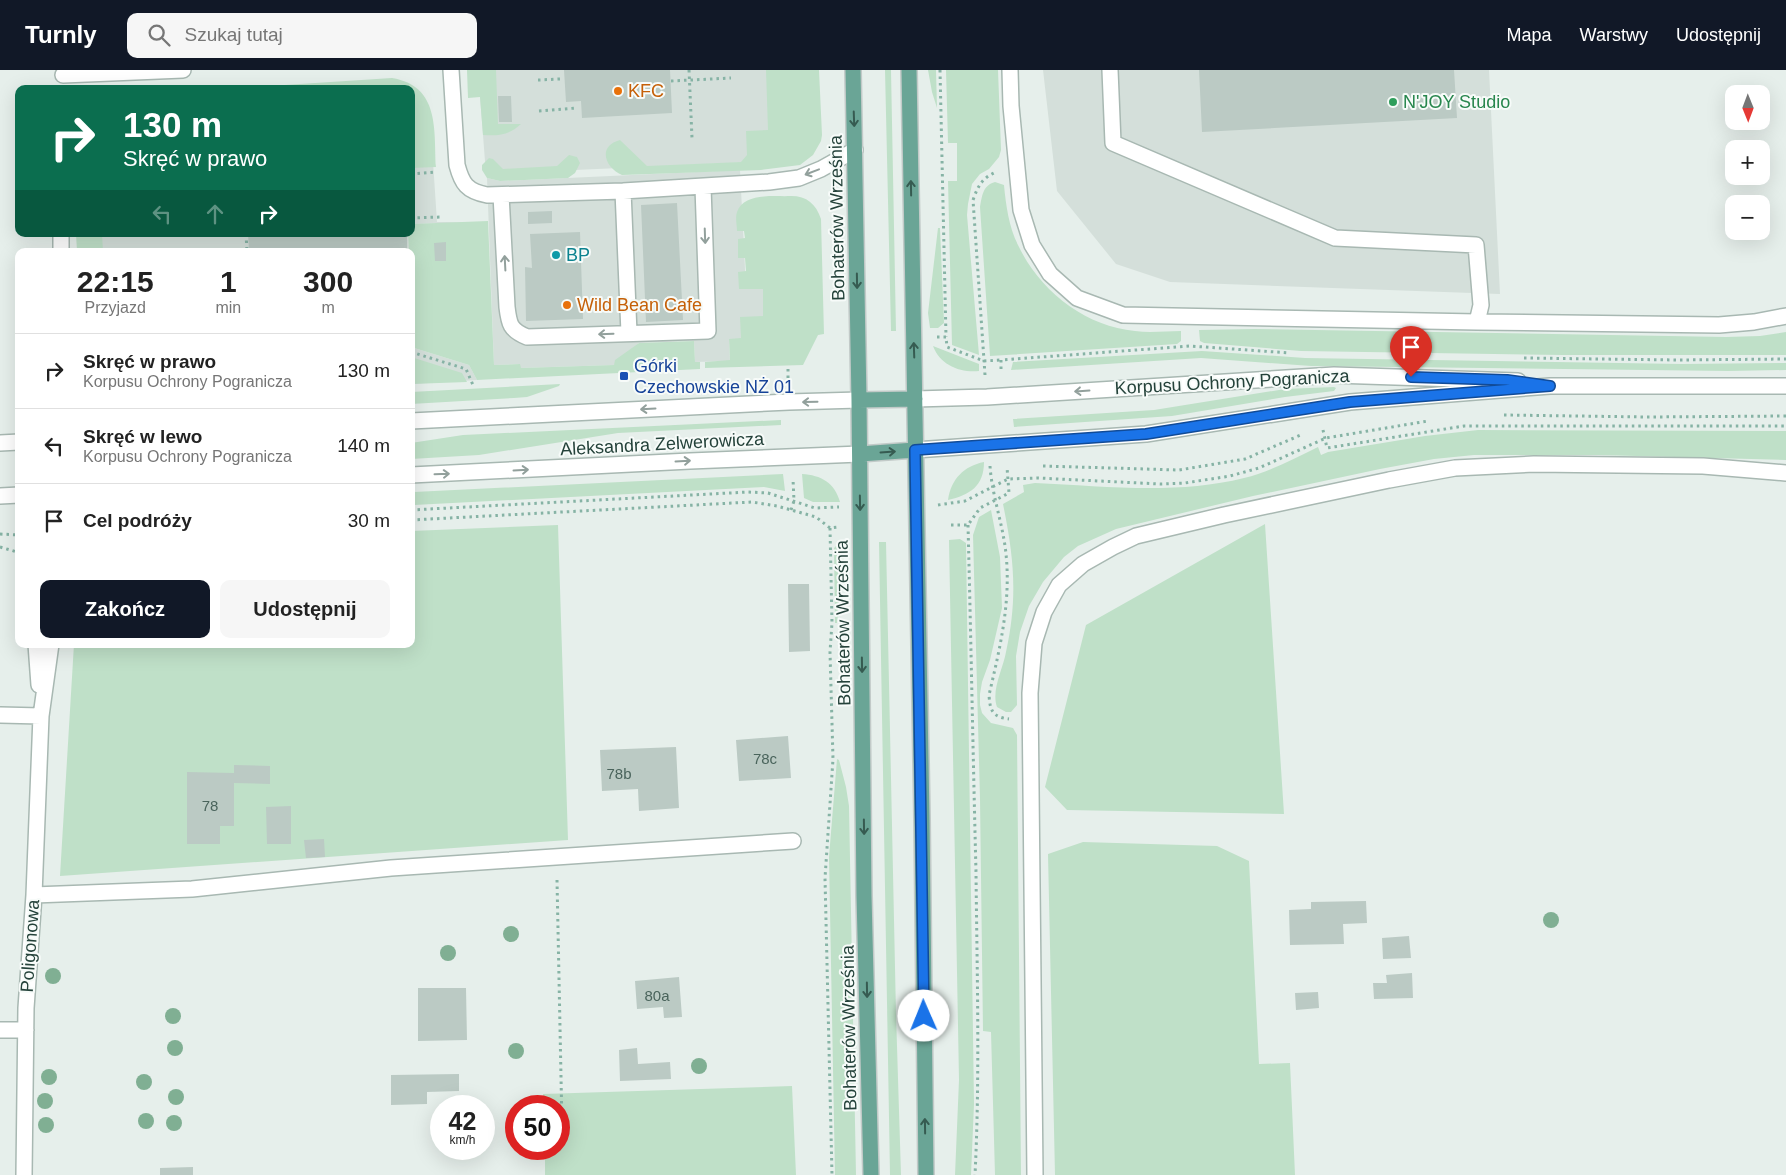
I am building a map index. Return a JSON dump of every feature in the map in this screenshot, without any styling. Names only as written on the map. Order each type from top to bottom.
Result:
[{"type":"main road","name":"Bohaterów Września","points":[[853,70],[860,454],[864,896],[871,1175]]},
{"type":"main road","points":[[908,70],[915,399],[926,1175]]},
{"type":"main road","name":"Aleksandra Zelwerowicza","points":[[859,400],[915,399]]},
{"type":"main road","name":"Aleksandra Zelwerowicza","points":[[860,454],[915,450]]},
{"type":"street","points":[[63,78],[183,70]]},
{"type":"street","points":[[451,70],[457,165],[464,184],[475,193],[502,195],[623,191],[769,182],[799,178],[821,169],[855,150]]},
{"type":"street","points":[[1010,70],[1011,106],[1021,210],[1032,245],[1050,274],[1077,298],[1123,315],[1719,325],[1754,322],[1786,316]]},
{"type":"street","points":[[1110,70],[1112,143],[1335,238],[1476,245],[1481,304],[1477,322]]},
{"type":"street","points":[[502,195],[507,307],[509,322],[516,333],[527,337],[708,331],[703,187]]},
{"type":"street","points":[[623,191],[629,333]]},
{"type":"street","name":"Korpusu Ochrony Pogranicza","points":[[915,399],[987,397],[1334,375],[1507,380],[1550,386]]},
{"type":"street","name":"Korpusu Ochrony Pogranicza","points":[[915,450],[1146,434],[1350,402],[1550,386],[1786,386]]},
{"type":"street","name":"Aleksandra Zelwerowicza","points":[[415,421],[859,400]]},
{"type":"street","points":[[0,443],[15,442]]},
{"type":"street","name":"Aleksandra Zelwerowicza","points":[[415,476],[860,454]]},
{"type":"street","points":[[1035,1175],[1030,694],[1034,643],[1044,612],[1059,585],[1083,564],[1136,536],[1243,511],[1455,468],[1534,464],[1702,466],[1786,472]]},
{"type":"street","points":[[0,496],[15,495]]},
{"type":"street","name":"Poligonowa","points":[[36,648],[41,716]]},
{"type":"street","name":"Poligonowa","points":[[24,1175],[26,1030],[34,895],[41,716],[50,648]]},
{"type":"street","points":[[0,715],[41,716]]},
{"type":"street","points":[[34,895],[192,890],[391,868],[793,841]]},
{"type":"street","points":[[0,1030],[26,1030]]},
{"type":"path","points":[[689,70],[692,138]]},
{"type":"path","points":[[940,70],[946,348],[984,361],[1001,360]]},
{"type":"path","points":[[671,81],[731,78]]},
{"type":"path","points":[[538,80],[560,79]]},
{"type":"path","points":[[539,111],[576,108]]},
{"type":"path","points":[[985,370],[973,200],[979,185],[986,177],[996,172],[1017,170]]},
{"type":"path","points":[[415,174],[439,172]]},
{"type":"path","points":[[415,218],[441,217]]},
{"type":"path","points":[[930,337],[946,337]]},
{"type":"path","points":[[415,353],[466,369],[473,385]]},
{"type":"path","points":[[1495,415],[1786,416]]},
{"type":"path","points":[[948,505],[965,501],[991,486],[1008,479],[1038,478],[1160,484],[1185,483],[1230,476],[1259,468],[1326,438],[1433,420]]},
{"type":"path","points":[[1317,431],[1323,429],[1327,448],[1464,426],[1786,426]]},
{"type":"path","points":[[1039,466],[1179,470],[1245,459],[1310,432]]},
{"type":"path","points":[[976,1175],[979,1104],[978,1006],[968,524],[980,508],[1009,493],[1007,461]]},
{"type":"path","points":[[990,463],[991,486],[1006,552],[1008,581],[1006,613],[989,695],[990,708],[996,716],[1007,720],[1030,718]]},
{"type":"path","points":[[1008,466],[1015,466]]},
{"type":"path","points":[[791,510],[794,501],[793,474]]},
{"type":"path","points":[[415,510],[748,492],[768,493],[815,508],[843,507]]},
{"type":"path","points":[[415,520],[752,502],[764,503],[816,517],[830,528],[845,527]]},
{"type":"path","points":[[950,525],[968,524]]},
{"type":"path","points":[[830,528],[832,623],[830,652],[833,759],[825,878],[832,1175]]},
{"type":"path","points":[[0,534],[15,535]]},
{"type":"path","points":[[0,547],[15,551]]},
{"type":"path","points":[[556,856],[561,1095]]},
{"type":"shaded area","points":[[478,70],[770,70],[773,161],[486,174]]},
{"type":"shaded area","points":[[1043,70],[1489,70],[1500,294],[1170,282],[1116,264],[1057,191]]},
{"type":"shaded area","points":[[415,97],[430,116],[437,222],[483,222],[415,224]]},
{"type":"shaded area","points":[[740,170],[746,289],[763,288],[763,316],[741,339],[729,339],[730,361],[695,362],[694,341],[639,343],[614,365],[520,368],[520,364],[494,365],[487,178],[500,181]]},
{"type":"shaded area","points":[[85,237],[408,237],[409,248],[85,248]]},
{"type":"shaded area","points":[[415,348],[469,365],[477,380],[415,384]]},
{"type":"green space","points":[[467,70],[496,70],[498,124],[521,124],[504,134],[483,135],[480,97],[468,98]]},
{"type":"green space","points":[[766,70],[819,70],[821,141],[813,155],[800,165],[761,170],[622,175],[611,167],[606,157],[606,152],[608,147],[620,140],[647,166],[741,162],[747,155],[746,131],[768,130]]},
{"type":"green space","points":[[885,70],[891,70],[896,331],[891,331]]},
{"type":"green space","points":[[928,70],[936,70],[937,108],[932,92]]},
{"type":"green space","points":[[946,70],[998,70],[1001,150],[999,157],[989,169],[980,174],[972,184],[967,215],[979,355],[952,345],[948,181],[957,181],[957,143],[948,143]]},
{"type":"green space","points":[[392,78],[411,85],[284,85]]},
{"type":"green space","points":[[415,87],[426,100],[431,112],[434,125],[436,167],[415,168]]},
{"type":"green space","points":[[569,155],[577,157],[580,163],[575,173],[568,178],[500,181],[487,178],[482,170],[482,165],[489,158],[493,159],[503,169],[557,166]]},
{"type":"green space","points":[[995,182],[1004,185],[1010,225],[1028,263],[1039,278],[1066,304],[1099,322],[1117,328],[1152,332],[1181,331],[1181,341],[1177,344],[990,356],[980,207],[982,195],[986,188]]},
{"type":"green space","points":[[797,196],[806,199],[814,205],[821,219],[824,334],[818,335],[803,365],[705,368],[705,362],[730,360],[729,339],[741,338],[740,317],[763,316],[763,289],[739,289],[738,272],[746,271],[745,258],[738,258],[738,239],[745,238],[744,231],[737,231],[737,212],[746,201],[753,198]]},
{"type":"green space","points":[[488,221],[494,365],[520,364],[521,368],[614,365],[615,360],[639,343],[694,341],[695,362],[700,362],[700,369],[477,380],[469,365],[415,348],[415,248],[409,248],[408,237],[415,237],[415,224]]},
{"type":"green space","points":[[938,228],[940,228],[944,323],[938,328],[930,328],[928,313]]},
{"type":"green space","points":[[76,237],[102,237],[103,248],[77,248]]},
{"type":"green space","points":[[1255,329],[1726,337],[1760,336],[1786,332],[1786,355],[1564,355],[1301,351],[1204,343],[1200,341],[1199,330]]},
{"type":"green space","points":[[933,346],[979,364],[979,371],[965,371],[951,366],[940,358]]},
{"type":"green space","points":[[1202,351],[1305,358],[1682,364],[1786,363],[1786,370],[1311,366],[1201,358],[1011,370],[1013,362]]},
{"type":"green space","points":[[415,358],[462,373],[467,382],[415,384]]},
{"type":"green space","points":[[560,384],[527,397],[415,404],[415,392]]},
{"type":"green space","points":[[1336,388],[1334,391],[1285,397],[1172,416],[1014,427],[1013,419],[1154,410],[1285,389]]},
{"type":"green space","points":[[781,420],[781,425],[618,433],[479,455],[415,459],[415,442],[463,435]]},
{"type":"green space","points":[[1478,430],[1786,431],[1786,460],[1598,455],[1474,455],[1434,459],[1253,496],[1116,529],[1078,546],[1064,557],[1043,582],[1029,606],[1020,632],[1016,656],[1017,705],[1011,712],[1006,712],[997,707],[996,687],[1005,659],[1010,632],[1013,595],[1012,560],[1003,504],[1024,492],[1023,485],[1035,483],[1166,488],[1218,483],[1263,472],[1318,447],[1321,455],[1328,452],[1425,436]]},
{"type":"green space","points":[[984,462],[981,477],[974,488],[963,495],[948,500],[955,480],[965,470]]},
{"type":"green space","points":[[783,474],[785,491],[764,487],[415,505],[415,492]]},
{"type":"green space","points":[[802,474],[815,476],[826,481],[835,490],[840,502],[813,502],[804,498]]},
{"type":"green space","points":[[991,510],[1000,557],[1002,608],[990,660],[982,682],[980,705],[982,713],[991,723],[1013,728],[1017,735],[1021,1175],[995,1175],[991,1032],[983,1031],[980,799],[973,535],[979,517]]},
{"type":"green space","points":[[1265,524],[1284,814],[1067,810],[1045,787],[1086,625]]},
{"type":"green space","points":[[558,525],[568,840],[60,876],[74,648],[415,648],[415,531]]},
{"type":"green space","points":[[960,539],[966,543],[974,1104],[971,1175],[955,1175],[959,1080],[949,540]]},
{"type":"green space","points":[[841,541],[846,541],[837,623],[835,623],[834,548]]},
{"type":"green space","points":[[879,542],[886,542],[901,1175],[890,1175]]},
{"type":"green space","points":[[837,759],[839,760],[846,787],[849,806],[856,1175],[835,1175],[829,857]]},
{"type":"green space","points":[[1083,842],[1217,846],[1249,861],[1259,1064],[1290,1063],[1295,1175],[1055,1175],[1048,854]]},
{"type":"green space","points":[[792,1086],[796,1175],[545,1175],[545,1160],[570,1160],[570,1095],[543,1094]]},
{"type":"building","name":"KFC","points":[[564,70],[670,70],[672,113],[582,118],[581,101],[566,102]]},
{"type":"building","points":[[1199,70],[1454,70],[1457,118],[1202,132]]},
{"type":"building","points":[[498,96],[511,96],[512,122],[499,122]]},
{"type":"building","points":[[677,203],[683,320],[646,322],[641,205]]},
{"type":"building","points":[[552,211],[552,223],[528,224],[528,212]]},
{"type":"building","name":"BP","points":[[580,232],[583,319],[526,321],[525,267],[532,268],[530,234]]},
{"type":"building","points":[[248,237],[407,237],[407,248],[249,248]]},
{"type":"building","points":[[446,242],[446,261],[435,261],[434,243]]},
{"type":"building","points":[[788,584],[809,584],[810,651],[789,652]]},
{"type":"building","points":[[788,736],[791,778],[739,781],[736,740]]},
{"type":"building","points":[[676,747],[679,808],[639,811],[638,789],[602,791],[600,750]]},
{"type":"building","points":[[234,765],[270,766],[270,784],[234,783],[234,826],[220,826],[220,844],[187,844],[187,772],[234,773]]},
{"type":"building","points":[[291,806],[291,844],[267,844],[266,807]]},
{"type":"building","points":[[324,839],[325,857],[306,858],[304,840]]},
{"type":"building","points":[[1366,901],[1367,923],[1343,924],[1344,944],[1290,945],[1289,910],[1311,909],[1311,902]]},
{"type":"building","points":[[1409,936],[1411,958],[1383,959],[1382,938]]},
{"type":"building","points":[[1412,973],[1413,998],[1374,999],[1373,983],[1387,983],[1386,975]]},
{"type":"building","points":[[679,977],[682,1017],[664,1018],[663,1007],[637,1009],[635,981]]},
{"type":"building","points":[[418,988],[466,988],[467,1040],[418,1041]]},
{"type":"building","points":[[1318,992],[1319,1008],[1296,1010],[1295,993]]},
{"type":"building","points":[[637,1048],[638,1064],[670,1062],[671,1079],[620,1081],[619,1050]]},
{"type":"building","points":[[459,1074],[459,1091],[427,1092],[427,1104],[391,1105],[391,1075]]},
{"type":"building","points":[[193,1167],[193,1175],[160,1175],[160,1168]]},
{"type":"place","name":"KFC","points":[[618,91]]},
{"type":"place","name":"N'JOY Studio","points":[[1393,102]]},
{"type":"place","name":"BP","points":[[556,255]]},
{"type":"place","name":"Wild Bean Cafe","points":[[567,305]]},
{"type":"place","name":"Górki Czechowskie NŻ 01","points":[[624,376]]},
{"type":"route","points":[[924,1016],[915,450],[1146,434],[1350,402],[1550,386],[1507,380],[1411,377]]}]
